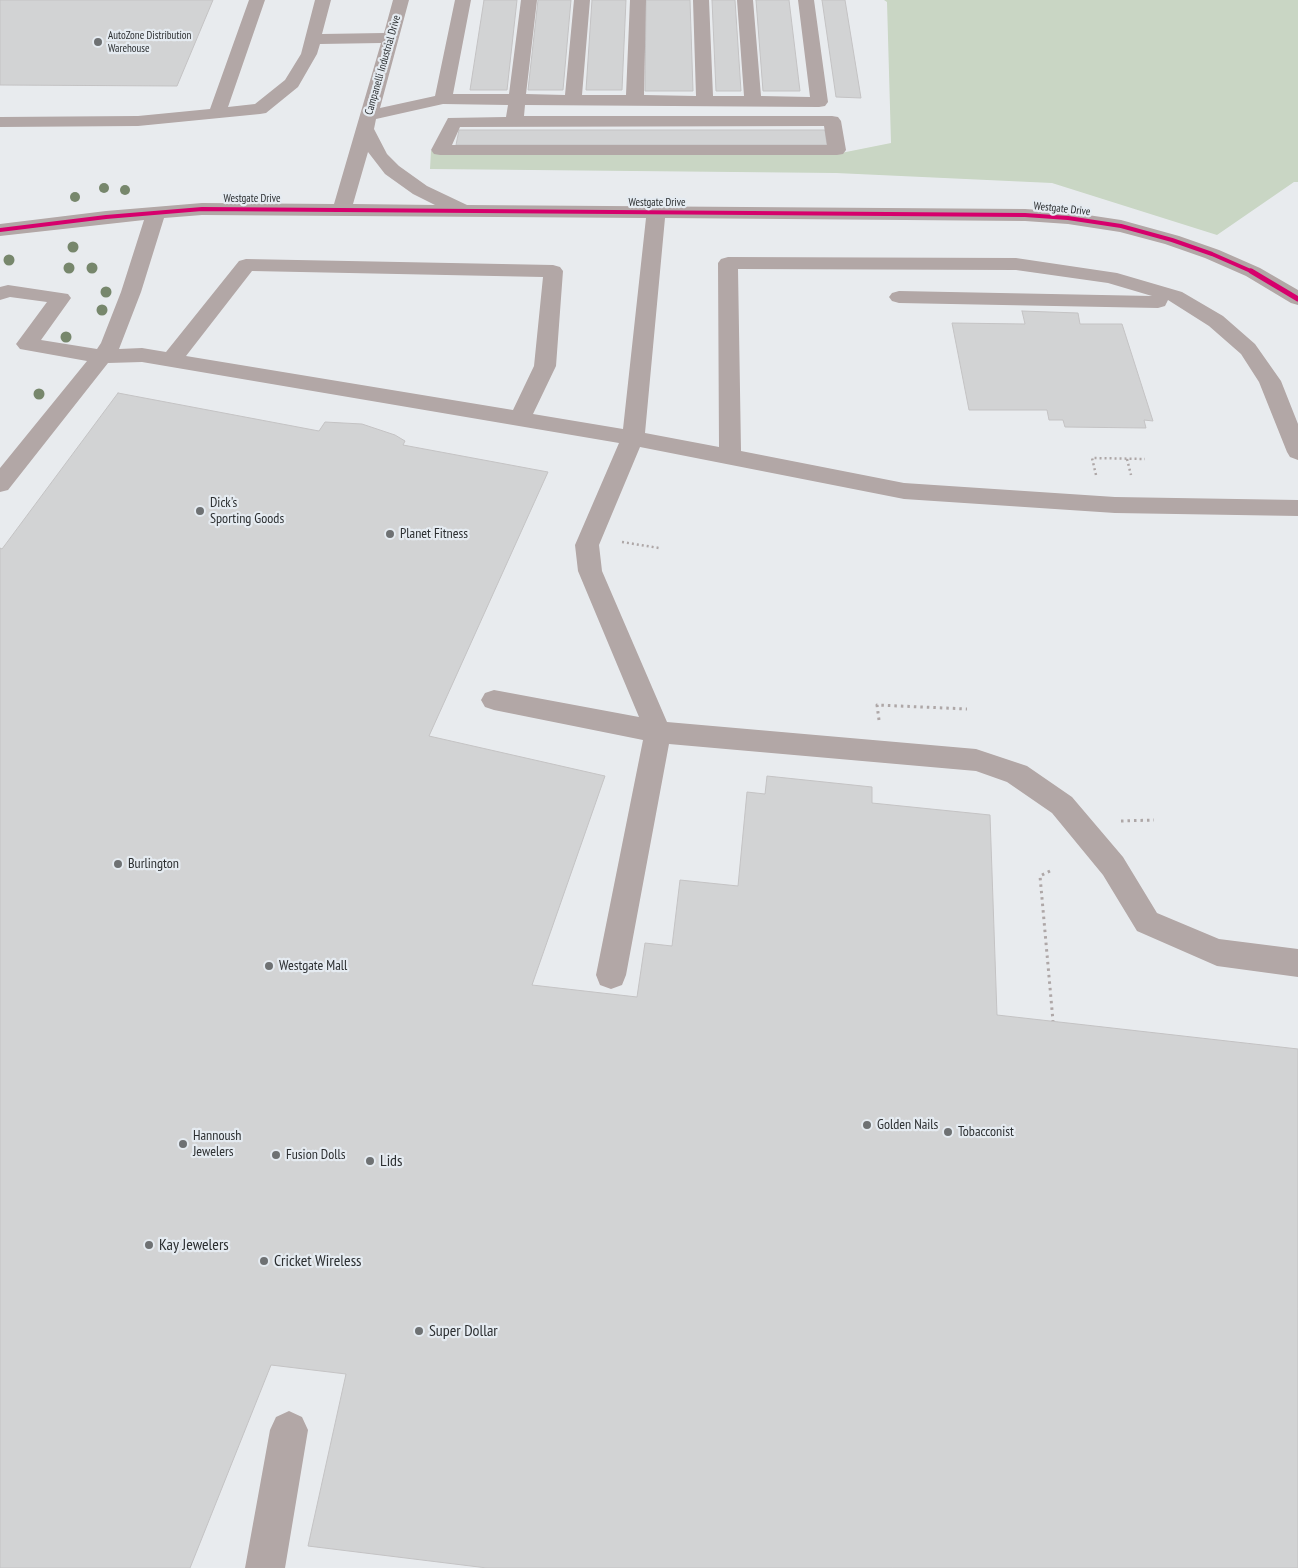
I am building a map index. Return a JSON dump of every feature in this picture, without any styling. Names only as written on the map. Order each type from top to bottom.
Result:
[{"type":"street","points":[[217,114],[257,0]]},
{"type":"street","points":[[0,122],[138,121],[260,110],[292,84],[308,54],[323,0]]},
{"type":"street","name":"Campanelli Industrial Drive","points":[[342,210],[401,0]]},
{"type":"street","points":[[443,99],[463,0]]},
{"type":"street","points":[[515,122],[529,0]]},
{"type":"street","points":[[573,100],[582,0]]},
{"type":"street","points":[[635,100],[638,0]]},
{"type":"street","points":[[701,0],[705,101]]},
{"type":"street","points":[[745,0],[753,101]]},
{"type":"street","points":[[806,0],[819,102],[832,121],[837,150],[440,150],[454,122],[832,121]]},
{"type":"street","points":[[312,39],[390,38]]},
{"type":"street","points":[[367,123],[443,99],[819,102]]},
{"type":"street","name":"Campanelli Industrial Drive","points":[[367,123],[378,156],[392,170],[420,190],[442,201],[472,211]]},
{"type":"street","name":"Westgate Drive","points":[[0,230],[156,212],[259,209],[1015,215],[1068,218],[1121,226],[1212,254],[1253,272],[1298,299]]},
{"type":"street","points":[[0,484],[111,345],[131,292],[156,212]]},
{"type":"street","points":[[611,975],[658,732],[590,571],[587,544],[633,438],[656,213]]},
{"type":"street","points":[[730,457],[728,263],[1016,264],[1110,277],[1175,296],[1216,321],[1248,349],[1270,381],[1298,452]]},
{"type":"street","points":[[171,360],[246,265],[553,271],[545,366],[520,419]]},
{"type":"street","points":[[0,294],[8,291],[61,298],[27,344],[101,356],[142,355],[633,438],[904,491],[1115,505],[1298,508]]},
{"type":"street","points":[[899,297],[1158,302]]},
{"type":"street","points":[[494,700],[658,732],[976,760],[1016,774],[1062,805],[1113,866],[1147,922],[1217,952],[1298,963]]},
{"type":"street","points":[[265,1568],[289,1430]]},
{"type":"path","points":[[1096,478],[1092,458],[1145,460]]},
{"type":"path","points":[[1127,459],[1132,478]]},
{"type":"path","points":[[616,541],[659,548]]},
{"type":"path","points":[[1122,826],[1120,820],[1154,820]]},
{"type":"path","points":[[1050,871],[1040,876],[1052,1021]]},
{"type":"green space","points":[[884,0],[1298,0],[1298,182],[1294,182],[1217,235],[1052,183],[836,173],[430,169],[431,151],[841,153],[891,143],[887,2]]},
{"type":"building","name":"AutoZone Distribution Warehouse","points":[[0,0],[213,0],[177,86],[0,85]]},
{"type":"building","points":[[484,0],[517,0],[507,90],[470,90]]},
{"type":"building","points":[[538,0],[571,0],[563,90],[528,90]]},
{"type":"building","points":[[592,0],[626,0],[622,90],[586,90]]},
{"type":"building","points":[[646,0],[690,0],[693,91],[645,91]]},
{"type":"building","points":[[712,0],[735,0],[741,91],[716,91]]},
{"type":"building","points":[[756,0],[789,0],[800,91],[763,91]]},
{"type":"building","points":[[822,0],[845,0],[861,98],[836,97]]},
{"type":"building","points":[[459,130],[825,130],[827,145],[456,145]]},
{"type":"building","points":[[1022,311],[1078,313],[1080,324],[1122,324],[1153,421],[1144,420],[1146,428],[1065,427],[1063,420],[1049,420],[1047,410],[969,410],[952,323],[1025,324]]},
{"type":"building","name":"Westgate Mall","points":[[118,393],[319,431],[325,422],[362,424],[395,435],[405,441],[403,445],[548,472],[429,736],[605,776],[532,985],[637,997],[645,943],[672,946],[680,880],[738,886],[747,792],[765,794],[767,776],[872,787],[872,803],[990,815],[997,1015],[1298,1049],[1298,1568],[487,1568],[308,1546],[346,1374],[271,1365],[190,1568],[0,1568],[0,548],[2,549]]},
{"type":"cycle path","points":[[0,230],[106,217],[202,209],[1025,215],[1068,218],[1121,226],[1172,240],[1212,254],[1253,272],[1298,299]]},
{"type":"place","name":"AutoZone Distribution Warehouse","points":[[98,42]]},
{"type":"place","name":"Dick's Sporting Goods","points":[[200,511]]},
{"type":"place","name":"Planet Fitness","points":[[390,534]]},
{"type":"place","name":"Burlington","points":[[118,864]]},
{"type":"place","name":"Westgate Mall","points":[[269,966]]},
{"type":"place","name":"Golden Nails","points":[[867,1125]]},
{"type":"place","name":"Tobacconist","points":[[948,1132]]},
{"type":"place","name":"Hannoush Jewelers","points":[[183,1144]]},
{"type":"place","name":"Fusion Dolls","points":[[276,1155]]},
{"type":"place","name":"Lids","points":[[370,1161]]},
{"type":"place","name":"Kay Jewelers","points":[[149,1245]]},
{"type":"place","name":"Cricket Wireless","points":[[264,1261]]},
{"type":"place","name":"Super Dollar","points":[[419,1331]]}]
